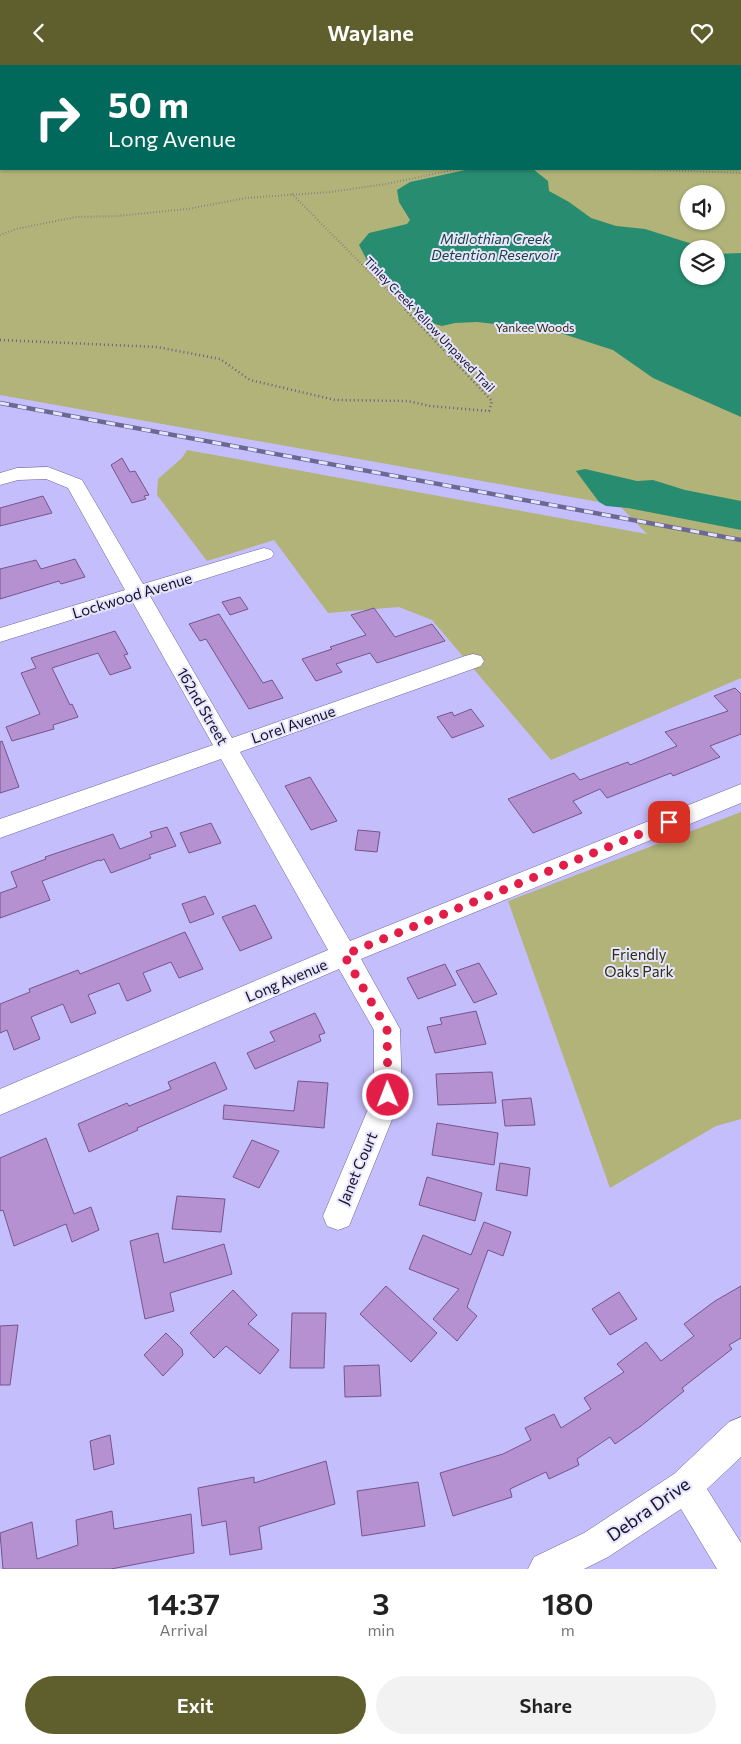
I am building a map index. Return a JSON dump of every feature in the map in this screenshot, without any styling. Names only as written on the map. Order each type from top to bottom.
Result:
[{"type":"street","name":"162nd Street","points":[[0,479],[17,474],[48,473],[75,484],[139,593],[344,955]]},
{"type":"street","name":"Lockwood Avenue","points":[[0,635],[264,554]]},
{"type":"street","name":"Lorel Avenue","points":[[0,829],[473,661]]},
{"type":"street","name":"Long Avenue","points":[[0,1101],[344,955],[741,793]]},
{"type":"street","name":"Janet Court","points":[[338,1216],[388,1095],[387,1029],[344,955]]},
{"type":"street","name":"Debra Drive","points":[[546,1569],[596,1545],[686,1486],[741,1434]]},
{"type":"street","points":[[686,1486],[737,1569]]},
{"type":"path","points":[[0,235],[16,229],[76,217],[117,216],[187,209],[246,198],[330,193],[453,170]]},
{"type":"path","points":[[656,170],[741,173]]},
{"type":"path","name":"Tinley Creek Yellow Unpaved Trail","points":[[0,340],[157,347],[220,359],[250,380],[335,400],[408,401],[430,406],[489,411],[492,401],[385,287],[292,194]]},
{"type":"green space","name":"Yankee Woods","points":[[0,170],[741,170],[741,678],[551,760],[432,620],[399,607],[328,613],[274,540],[207,561],[157,495],[158,479],[182,458],[187,450],[647,534],[615,501],[596,498],[599,502],[0,395]]},
{"type":"green space","name":"Friendly Oaks Park","points":[[741,812],[741,1119],[716,1126],[610,1188],[508,901]]},
{"type":"water","name":"Midlothian Creek Detention Reservoir","points":[[465,170],[534,170],[548,181],[549,191],[569,202],[591,218],[616,226],[645,229],[680,240],[680,285],[725,285],[725,254],[741,253],[741,417],[653,378],[613,350],[554,331],[477,322],[455,323],[442,326],[425,321],[368,262],[359,245],[369,233],[407,224],[410,220],[399,202],[397,190],[410,182]]},
{"type":"water","points":[[585,469],[637,481],[653,480],[685,490],[741,501],[741,530],[628,508],[606,506],[599,502],[576,471]]},
{"type":"building","points":[[122,458],[130,472],[135,471],[149,495],[144,496],[146,499],[132,503],[111,465]]},
{"type":"building","points":[[43,496],[52,513],[0,526],[0,508]]},
{"type":"building","points":[[75,559],[85,577],[61,584],[59,581],[0,599],[0,569],[36,560],[41,569]]},
{"type":"building","points":[[240,597],[248,609],[230,615],[222,602]]},
{"type":"building","points":[[374,608],[395,637],[432,624],[445,641],[377,663],[370,653],[336,664],[342,672],[316,681],[302,659],[366,635],[351,615]]},
{"type":"building","points":[[219,614],[263,683],[272,680],[283,698],[249,709],[206,639],[200,641],[189,624]]},
{"type":"building","points":[[115,631],[128,654],[124,655],[131,668],[110,675],[98,653],[52,668],[78,717],[53,725],[54,729],[12,741],[6,727],[40,714],[21,673],[36,668],[31,658]]},
{"type":"building","points":[[735,688],[741,694],[741,734],[710,746],[720,757],[673,776],[671,773],[607,798],[600,789],[573,801],[582,813],[533,833],[508,799],[574,773],[580,780],[628,762],[630,765],[677,746],[665,732],[728,711],[714,696]]},
{"type":"building","points":[[471,709],[484,726],[452,738],[437,717],[452,712],[454,716]]},
{"type":"building","points":[[2,741],[19,787],[0,793],[0,742]]},
{"type":"building","points":[[310,777],[337,821],[311,830],[285,786]]},
{"type":"building","points":[[211,823],[221,843],[189,853],[180,833]]},
{"type":"building","points":[[167,827],[176,846],[149,855],[151,858],[111,873],[104,859],[42,881],[50,900],[0,918],[0,893],[17,887],[11,872],[46,859],[45,857],[113,834],[120,849],[152,837],[150,832]]},
{"type":"building","points":[[358,830],[380,832],[377,852],[355,850]]},
{"type":"building","points":[[205,896],[214,914],[190,923],[182,904]]},
{"type":"building","points":[[255,905],[272,938],[240,951],[222,917]]},
{"type":"building","points":[[185,932],[203,969],[179,978],[171,962],[143,973],[151,991],[127,1001],[119,983],[88,995],[96,1013],[71,1023],[63,1004],[31,1017],[40,1039],[14,1050],[7,1030],[0,1033],[0,1004],[30,992],[29,989],[78,970],[80,974]]},
{"type":"building","points":[[479,963],[497,994],[474,1003],[456,971]]},
{"type":"building","points":[[445,964],[456,985],[418,999],[407,978]]},
{"type":"building","points":[[476,1011],[486,1044],[435,1053],[427,1027],[442,1024],[440,1018]]},
{"type":"building","points":[[315,1013],[325,1033],[319,1035],[321,1041],[255,1069],[247,1053],[275,1041],[270,1032]]},
{"type":"building","points":[[215,1062],[227,1089],[137,1128],[138,1130],[89,1152],[78,1124],[127,1103],[129,1106],[171,1089],[168,1082]]},
{"type":"building","points":[[492,1072],[496,1103],[438,1105],[436,1074]]},
{"type":"building","points":[[298,1081],[328,1083],[324,1128],[223,1119],[224,1105],[294,1111]]},
{"type":"building","points":[[531,1098],[535,1125],[505,1126],[502,1100]]},
{"type":"building","points":[[437,1123],[498,1133],[494,1165],[432,1155]]},
{"type":"building","points":[[46,1138],[74,1214],[91,1207],[99,1230],[72,1242],[66,1224],[14,1246],[3,1210],[0,1211],[0,1158]]},
{"type":"building","points":[[252,1140],[279,1151],[259,1188],[233,1177]]},
{"type":"building","points":[[500,1163],[530,1168],[527,1196],[496,1190]]},
{"type":"building","points":[[427,1177],[482,1193],[475,1221],[419,1205]]},
{"type":"building","points":[[177,1196],[225,1199],[221,1232],[172,1229]]},
{"type":"building","points":[[484,1222],[511,1232],[503,1256],[488,1250],[467,1307],[477,1316],[457,1341],[433,1319],[459,1289],[409,1269],[423,1235],[471,1255]]},
{"type":"building","points":[[158,1233],[164,1263],[224,1244],[232,1274],[170,1293],[174,1311],[145,1319],[130,1241]]},
{"type":"building","points":[[386,1286],[437,1333],[411,1362],[360,1314]]},
{"type":"building","points":[[741,1286],[741,1338],[729,1345],[732,1349],[682,1388],[684,1391],[641,1426],[615,1444],[610,1437],[577,1459],[579,1465],[549,1479],[546,1472],[510,1489],[512,1497],[453,1516],[440,1473],[503,1454],[531,1440],[525,1428],[554,1414],[561,1428],[591,1409],[584,1398],[624,1372],[617,1364],[646,1342],[661,1361],[694,1336],[684,1324],[715,1301]]},
{"type":"building","points":[[233,1290],[257,1315],[248,1324],[279,1350],[260,1374],[226,1346],[214,1358],[190,1333]]},
{"type":"building","points":[[619,1292],[637,1319],[610,1335],[592,1309]]},
{"type":"building","points":[[292,1313],[326,1313],[324,1368],[290,1368]]},
{"type":"building","points":[[18,1325],[10,1385],[0,1385],[0,1326]]},
{"type":"building","points":[[166,1333],[182,1349],[183,1355],[163,1376],[144,1355]]},
{"type":"building","points":[[379,1365],[381,1396],[345,1397],[344,1366]]},
{"type":"building","points":[[110,1435],[114,1464],[94,1470],[90,1441]]},
{"type":"building","points":[[326,1461],[335,1504],[259,1527],[262,1549],[230,1555],[226,1521],[202,1526],[198,1488],[254,1477],[254,1483]]},
{"type":"building","points":[[418,1482],[425,1526],[362,1536],[357,1491]]},
{"type":"building","points":[[112,1511],[114,1529],[191,1514],[194,1553],[111,1569],[3,1569],[0,1533],[32,1522],[37,1559],[78,1545],[76,1520]]},
{"type":"railway","points":[[0,403],[741,540]]},
{"type":"route","points":[[388,1095],[387,1029],[344,955],[669,822]]}]
